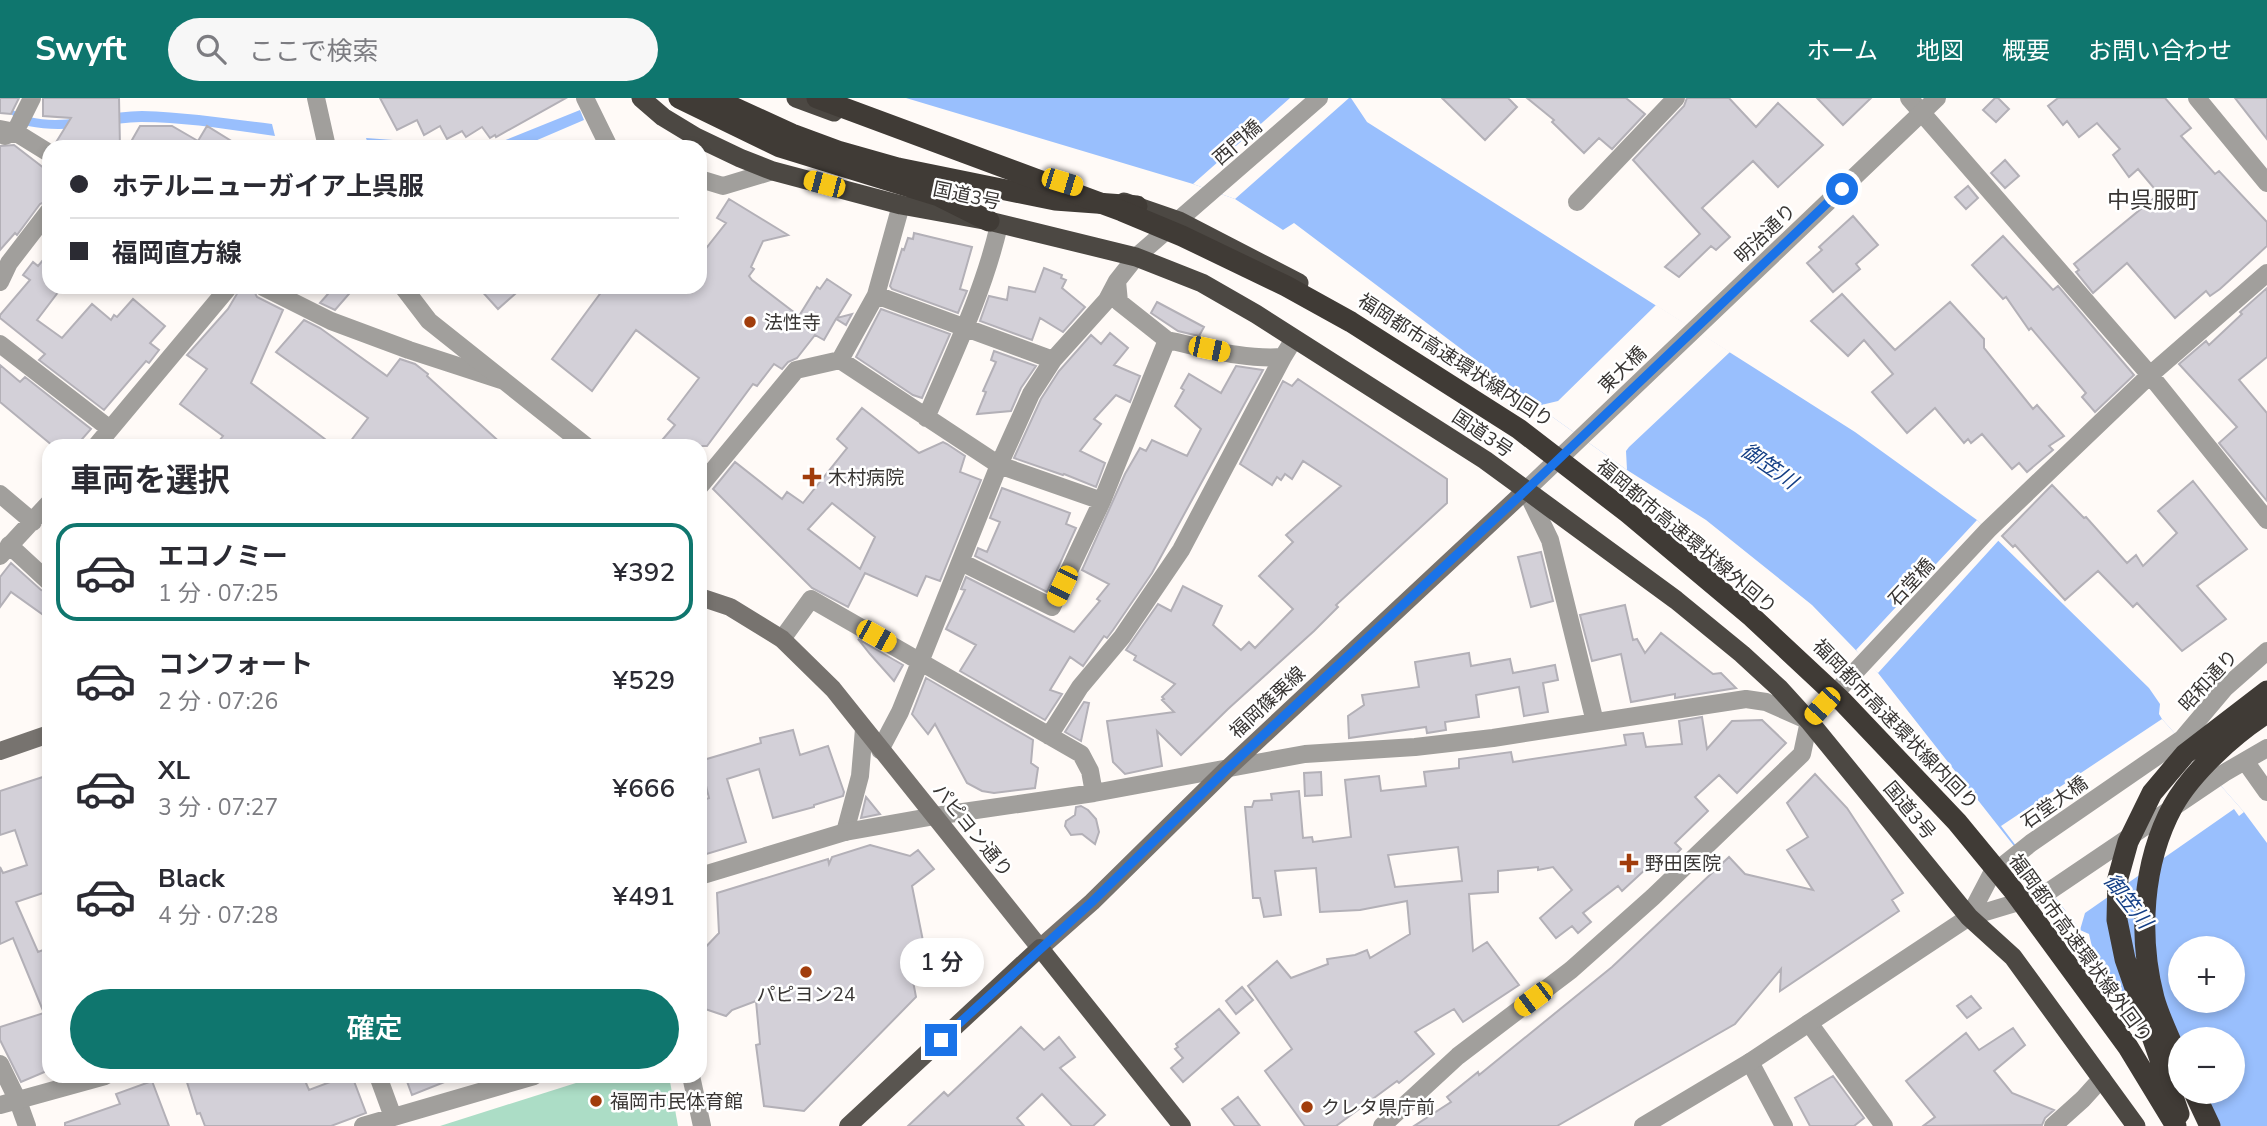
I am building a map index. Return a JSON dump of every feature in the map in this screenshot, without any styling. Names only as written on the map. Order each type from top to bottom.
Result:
[{"type":"highway","name":"国道3号","points":[[641,98],[663,117],[702,140]]},
{"type":"highway","points":[[679,98],[780,147],[939,196],[994,223]]},
{"type":"highway","points":[[713,98],[792,134],[838,151],[898,168],[1055,200],[1137,206]]},
{"type":"highway","name":"国道3号","points":[[796,98],[1179,221],[1281,272],[1396,342],[1504,426],[1686,551],[1791,646],[1836,691],[1991,875],[2020,902],[2045,931],[2132,1048],[2180,1126]]},
{"type":"highway","name":"福岡都市高速環状線外回り","points":[[817,98],[1097,201],[1182,236],[1286,286],[1351,322],[1519,429],[1628,513],[1752,617],[1843,702],[1957,822],[2013,890],[2113,1026],[2180,1126]]},
{"type":"highway","name":"福岡都市高速環状線内回り","points":[[825,98],[1172,227],[1286,283],[1353,319],[1521,426],[1620,500],[1846,699],[1960,821],[2016,888],[2133,1044],[2180,1126]]},
{"type":"highway","name":"国道3号","points":[[707,142],[773,171],[901,205],[994,223],[1136,257],[1202,283],[1256,314],[1485,460],[1641,573],[1742,654],[1779,688],[1969,917],[2013,957],[2136,1126]]},
{"type":"highway","points":[[2180,1126],[2125,959],[2117,920],[2118,878],[2128,842],[2152,793],[2185,754],[2267,691]]},
{"type":"highway","points":[[2168,1033],[2155,1001],[2146,959],[2145,918],[2156,844],[2174,804],[2201,769],[2247,726],[2267,713]]},
{"type":"highway","points":[[2200,1104],[2210,1126]]},
{"type":"main road","name":"福岡篠栗線","points":[[1040,948],[1092,902],[1227,769],[1526,490]]},
{"type":"main road","name":"パピヨン通り","points":[[707,599],[730,607],[782,639],[833,689],[1182,1126]]},
{"type":"main road","points":[[0,751],[42,736]]},
{"type":"main road","points":[[848,1126],[1040,948]]},
{"type":"street","points":[[32,98],[5,133],[42,150]]},
{"type":"street","points":[[316,98],[325,140]]},
{"type":"street","points":[[584,98],[605,140]]},
{"type":"street","name":"西門橋","points":[[880,750],[900,712],[999,465],[1031,394],[1053,360],[1107,300],[1117,281],[1136,257],[1319,98]]},
{"type":"street","points":[[1577,202],[1676,98]]},
{"type":"street","points":[[1909,98],[2150,375],[2267,520]]},
{"type":"street","name":"明治通り","points":[[1682,341],[1937,98]]},
{"type":"street","points":[[2197,98],[2267,183]]},
{"type":"street","points":[[707,181],[723,186],[773,171]]},
{"type":"street","points":[[841,360],[876,295],[901,205]]},
{"type":"street","points":[[0,282],[9,263],[42,220]]},
{"type":"street","points":[[926,418],[965,326],[995,245],[994,223]]},
{"type":"street","name":"石堂橋","points":[[1809,721],[1988,530],[2150,375],[2267,273]]},
{"type":"street","points":[[1117,281],[1119,302],[1167,340],[1230,354],[1283,357]]},
{"type":"street","points":[[102,439],[223,294]]},
{"type":"street","points":[[277,294],[331,321],[504,381]]},
{"type":"street","points":[[408,294],[429,321],[577,439]]},
{"type":"street","points":[[876,295],[1053,360]]},
{"type":"street","points":[[1049,736],[1080,687],[1122,637],[1181,550],[1294,339]]},
{"type":"street","points":[[961,562],[1052,607],[1102,501],[1167,340]]},
{"type":"street","name":"東大橋","points":[[1556,461],[1682,341]]},
{"type":"street","points":[[0,344],[110,429]]},
{"type":"street","points":[[707,478],[796,370],[841,360],[999,465],[1102,501]]},
{"type":"street","points":[[1556,461],[1526,490],[1550,540],[1595,722]]},
{"type":"street","points":[[0,495],[33,522]]},
{"type":"street","points":[[42,511],[5,551],[42,577]]},
{"type":"street","points":[[782,639],[811,599],[1081,754],[1090,771],[1094,793]]},
{"type":"street","name":"昭和通り","points":[[2182,739],[2225,688],[2267,651]]},
{"type":"street","points":[[707,874],[845,832],[1094,793],[1305,754],[1415,747],[1493,738],[1746,699],[1766,702],[1809,721],[1802,754],[1653,897],[1571,970],[1458,1056],[1382,1126]]},
{"type":"street","points":[[845,832],[860,776],[864,729]]},
{"type":"street","name":"石堂大橋","points":[[1969,917],[1991,875],[2182,739]]},
{"type":"street","points":[[1643,1126],[1750,1062],[1969,917],[2045,894],[2224,773],[2267,748]]},
{"type":"street","points":[[2245,761],[2267,792]]},
{"type":"street","points":[[1808,1023],[1884,1126]]},
{"type":"street","points":[[1750,1062],[1784,1126]]},
{"type":"street","points":[[0,1064],[27,1126]]},
{"type":"street","points":[[2053,1126],[2102,1078]]},
{"type":"street","points":[[0,1105],[81,1083]]},
{"type":"street","points":[[381,1083],[393,1117]]},
{"type":"street","points":[[363,1126],[510,1083]]},
{"type":"street","points":[[693,1083],[702,1126]]},
{"type":"green space","name":"福岡市民体育館","points":[[576,1083],[670,1083],[678,1126],[440,1126]]},
{"type":"water","name":"御笠川","points":[[906,98],[1351,98],[1367,122],[1855,432],[1977,520],[2149,688],[2160,704],[2159,714],[2162,719],[2244,812],[2267,843],[2267,1126],[2211,1126],[2200,1104],[2245,1104],[2245,1027],[2168,1027],[2168,1055],[2093,951],[2089,934],[2080,930],[1878,673],[1812,605],[1706,520],[1627,470],[1537,406],[1294,223],[1283,230],[1235,199]]},
{"type":"water","points":[[0,102],[22,115],[43,119],[71,119],[142,111],[174,113],[272,124],[275,136],[158,122],[71,129],[42,128],[21,122]]},
{"type":"water","points":[[580,110],[584,120],[537,140],[505,140]]},
{"type":"pier","points":[[1290,98],[1349,98],[1235,199],[1193,184]]},
{"type":"pier","points":[[1656,305],[1730,352],[1629,447],[1626,451],[1627,470],[1537,406],[1558,401]]},
{"type":"pier","points":[[1977,520],[1999,540],[1878,673],[1856,650]]},
{"type":"pier","points":[[2162,719],[2244,812],[2239,816],[2234,809],[2085,913],[2080,930],[2001,826]]},
{"type":"building","points":[[0,98],[19,98],[11,114],[0,113]]},
{"type":"building","points":[[43,98],[119,98],[120,140],[57,140],[71,118],[43,116]]},
{"type":"building","points":[[380,98],[566,98],[496,137],[495,135],[490,138],[482,127],[466,137],[462,131],[447,139],[440,126],[424,135],[417,120],[397,130]]},
{"type":"building","points":[[1442,98],[1508,98],[1517,107],[1485,140]]},
{"type":"building","points":[[1527,98],[1626,98],[1645,114],[1612,149],[1599,138],[1584,153],[1552,122],[1554,120]]},
{"type":"building","points":[[1687,98],[1729,98],[1756,127],[1778,103],[1823,145],[1778,187],[1753,161],[1702,208],[1730,237],[1716,250],[1711,246],[1679,277],[1665,267],[1700,234],[1633,160],[1684,106]]},
{"type":"building","points":[[1817,98],[1871,98],[1843,125]]},
{"type":"building","points":[[1995,98],[2009,109],[1996,122],[1983,110]]},
{"type":"building","points":[[2058,98],[2165,98],[2191,128],[2181,136],[2215,174],[2219,171],[2267,222],[2267,246],[2220,289],[2210,296],[2206,291],[2175,318],[2127,263],[2093,293],[2076,272],[2079,270],[2074,264],[2159,194],[2138,169],[2129,177],[2113,155],[2120,149],[2097,123],[2079,137],[2067,121],[2063,125],[2048,106]]},
{"type":"building","points":[[2235,98],[2267,98],[2267,139]]},
{"type":"building","points":[[140,126],[172,126],[196,140],[132,140]]},
{"type":"building","points":[[207,126],[230,140],[199,140]]},
{"type":"building","points":[[14,145],[42,167],[42,203],[17,235],[15,233],[0,250],[0,146]]},
{"type":"building","points":[[2005,160],[2019,176],[2005,188],[1991,173]]},
{"type":"building","points":[[1968,186],[1978,198],[1966,209],[1955,197]]},
{"type":"building","points":[[729,199],[788,235],[763,241],[749,276],[799,316],[817,287],[820,289],[827,279],[851,295],[837,318],[852,314],[846,325],[836,319],[824,340],[815,335],[797,358],[782,369],[774,364],[757,386],[753,384],[707,446],[707,439],[663,439],[675,425],[668,419],[699,378],[636,330],[592,391],[552,359],[600,294],[707,294],[707,247],[726,223],[717,218]]},
{"type":"building","points":[[1853,216],[1878,245],[1856,264],[1860,269],[1833,292],[1807,263],[1822,250],[1819,247]]},
{"type":"building","points":[[914,233],[972,247],[960,289],[967,291],[958,313],[890,286],[902,249],[904,250],[908,238],[913,239]]},
{"type":"building","points":[[2003,236],[2053,290],[2058,286],[2134,375],[2095,412],[2082,397],[2086,393],[2031,328],[2029,330],[2006,297],[2003,299],[1972,265]]},
{"type":"building","points":[[42,261],[42,294],[57,294],[37,320],[62,338],[92,304],[111,320],[133,299],[165,326],[150,343],[159,350],[149,363],[146,361],[104,410],[39,360],[45,354],[0,318],[30,280],[23,275],[33,262],[38,266]]},
{"type":"building","points":[[1044,268],[1062,275],[1061,278],[1066,280],[1062,288],[1085,307],[1063,332],[1040,318],[1032,340],[980,321],[989,296],[1007,300],[1009,287],[1035,292]]},
{"type":"building","points":[[2267,288],[2267,357],[2239,380],[2267,413],[2267,501],[2219,443],[2237,427],[2179,364],[2206,341],[2209,345]]},
{"type":"building","points":[[237,294],[256,294],[283,310],[251,383],[325,439],[221,439],[223,436],[180,404],[207,369],[187,355],[228,309]]},
{"type":"building","points":[[328,294],[349,294],[335,310],[320,303]]},
{"type":"building","points":[[484,294],[515,294],[498,309]]},
{"type":"building","points":[[1842,294],[1895,350],[1950,302],[1984,339],[1984,348],[2033,409],[2037,405],[2064,436],[2049,446],[2053,450],[2027,472],[2019,463],[2012,469],[1982,434],[1971,443],[1968,439],[1964,443],[1935,408],[1907,433],[1872,392],[1893,374],[1864,340],[1848,356],[1811,321]]},
{"type":"building","points":[[1157,302],[1204,327],[1199,336],[1178,331],[1151,313]]},
{"type":"building","points":[[881,309],[950,334],[922,398],[913,395],[856,357]]},
{"type":"building","points":[[304,320],[320,328],[387,376],[400,359],[415,364],[496,439],[352,439],[368,418],[276,352]]},
{"type":"building","points":[[1110,333],[1128,348],[1114,365],[1140,376],[1130,402],[1116,395],[1094,419],[1101,424],[1080,451],[1105,463],[1096,487],[1014,458],[1041,399],[1059,371],[1091,335],[1101,344]]},
{"type":"building","points":[[994,351],[1036,366],[1021,388],[1011,411],[977,414],[986,392],[983,391],[996,362],[991,360]]},
{"type":"building","points":[[0,365],[20,382],[25,377],[91,429],[82,439],[45,439],[0,402]]},
{"type":"building","points":[[1236,366],[1263,370],[1152,573],[1113,630],[1107,638],[1104,636],[1083,666],[1070,657],[1050,690],[1062,694],[1045,720],[960,671],[976,645],[946,629],[965,590],[961,589],[966,577],[1074,632],[1100,601],[1097,599],[1109,584],[1082,570],[1125,474],[1140,448],[1146,451],[1152,440],[1187,456],[1201,429],[1175,406],[1184,390],[1181,388],[1189,374],[1221,393]]},
{"type":"building","points":[[1298,379],[1447,479],[1447,503],[1336,605],[1338,607],[1314,631],[1181,755],[1157,731],[1162,766],[1125,774],[1113,762],[1107,721],[1174,712],[1162,697],[1175,684],[1134,660],[1136,656],[1126,650],[1158,604],[1171,611],[1183,586],[1222,606],[1213,625],[1241,650],[1249,642],[1255,648],[1293,609],[1259,576],[1293,542],[1286,535],[1341,486],[1303,461],[1292,479],[1285,474],[1281,480],[1277,477],[1272,485],[1240,464],[1283,381],[1292,386]]},
{"type":"building","points":[[862,408],[919,453],[943,442],[947,444],[965,456],[960,472],[981,480],[940,581],[926,576],[917,596],[865,573],[848,607],[812,588],[713,489],[735,462],[782,499],[787,492],[803,503],[847,448],[837,439]],"holes":[[[832,503],[875,537],[860,569],[808,529]]]},
{"type":"building","points":[[2193,481],[2247,549],[2197,586],[2226,619],[2182,651],[2137,603],[2133,607],[2098,571],[2065,600],[2015,545],[2013,547],[2002,536],[2052,485],[2086,517],[2127,563],[2136,555],[2143,566],[2177,533],[2158,511]]},
{"type":"building","points":[[1002,488],[1070,513],[1066,524],[1076,528],[1047,592],[975,556],[978,548],[987,552],[1000,522],[990,518]]},
{"type":"building","points":[[1541,552],[1553,601],[1531,607],[1518,557]]},
{"type":"building","points":[[11,563],[42,590],[42,614],[11,592],[0,607],[0,577]]},
{"type":"building","points":[[1625,605],[1633,640],[1637,639],[1645,653],[1661,633],[1713,674],[1721,673],[1736,688],[1675,698],[1675,694],[1631,702],[1621,654],[1592,661],[1580,615]]},
{"type":"building","points":[[858,639],[903,665],[894,681],[870,654]]},
{"type":"building","points":[[1469,653],[1471,666],[1510,659],[1513,673],[1555,665],[1558,680],[1543,683],[1548,712],[1524,716],[1519,687],[1476,695],[1479,717],[1445,722],[1446,730],[1427,733],[1426,727],[1349,738],[1348,716],[1364,705],[1362,695],[1419,687],[1415,662]]},
{"type":"building","points":[[926,678],[1033,740],[1031,763],[1038,768],[1035,788],[994,793],[982,791],[967,783],[935,724],[928,734],[912,714]]},
{"type":"building","points":[[1084,702],[1089,703],[1081,741],[1065,732]]},
{"type":"building","points":[[1702,717],[1707,749],[1732,721],[1762,720],[1786,743],[1737,793],[1719,775],[1695,797],[1708,811],[1675,843],[1681,849],[1668,862],[1662,854],[1622,891],[1618,886],[1583,913],[1591,922],[1578,933],[1572,926],[1556,938],[1540,918],[1572,890],[1553,867],[1498,871],[1498,892],[1469,894],[1473,951],[1487,942],[1519,985],[1463,1022],[1454,1009],[1415,1032],[1434,1054],[1399,1083],[1397,1081],[1336,1126],[1305,1126],[1265,1071],[1292,1049],[1248,986],[1277,961],[1291,978],[1328,964],[1327,959],[1355,955],[1367,950],[1370,958],[1410,934],[1407,901],[1360,910],[1320,912],[1316,868],[1275,871],[1281,915],[1264,917],[1260,898],[1253,898],[1245,807],[1252,807],[1254,801],[1272,800],[1271,794],[1299,791],[1303,838],[1312,837],[1313,842],[1351,837],[1345,780],[1379,776],[1381,791],[1426,786],[1424,772],[1459,768],[1459,759],[1511,752],[1513,762],[1626,745],[1624,735],[1643,733],[1646,747],[1682,744],[1679,721]],"holes":[[[1458,847],[1462,881],[1395,887],[1388,855]]]},
{"type":"building","points":[[793,730],[800,755],[828,746],[844,792],[843,796],[773,818],[759,769],[727,779],[746,842],[707,854],[707,759],[761,743],[760,738]]},
{"type":"building","points":[[1321,772],[1322,795],[1305,796],[1304,773]]},
{"type":"building","points":[[1815,774],[1847,808],[1903,893],[1892,900],[1899,911],[1780,991],[1781,969],[1735,1024],[1557,1126],[1414,1126],[1451,1102],[1447,1097],[1478,1072],[1479,1075],[1612,967],[1729,857],[1745,874],[1813,890],[1787,850],[1808,837],[1787,803]]},
{"type":"building","points":[[42,777],[42,893],[16,902],[38,952],[42,950],[42,1008],[13,938],[0,944],[0,867],[3,873],[27,865],[15,830],[0,835],[0,791]]},
{"type":"building","points":[[866,797],[880,814],[861,818]]},
{"type":"building","points":[[1081,806],[1096,819],[1099,832],[1095,844],[1082,834],[1071,835],[1065,826],[1066,821],[1075,815],[1076,807]]},
{"type":"building","name":"パピヨン24","points":[[870,845],[910,856],[918,850],[934,869],[912,886],[924,946],[909,960],[916,997],[804,1111],[764,1106],[756,1045],[760,1044],[756,1001],[732,1010],[726,1016],[707,1010],[707,946],[719,933],[717,893],[828,859],[829,864],[832,857]]},
{"type":"building","points":[[1242,987],[1253,1000],[1236,1014],[1226,1001]]},
{"type":"building","points":[[1971,996],[1981,1008],[1967,1018],[1957,1006]]},
{"type":"building","points":[[1219,1009],[1239,1033],[1183,1082],[1171,1068],[1183,1058],[1175,1049],[1178,1047],[1176,1044]]},
{"type":"building","points":[[42,1014],[42,1073],[21,1082],[0,1040],[0,1027]]},
{"type":"building","points":[[1021,1027],[1044,1050],[1059,1037],[1075,1057],[1060,1068],[1105,1115],[1093,1126],[1072,1126],[1042,1094],[1017,1118],[1024,1126],[908,1126],[944,1092],[948,1096]]},
{"type":"building","points":[[2013,1028],[2025,1045],[1994,1071],[2012,1093],[2054,1110],[2042,1125],[1923,1126],[1935,1117],[1906,1081],[1966,1033],[1979,1050]]},
{"type":"building","points":[[1833,1076],[1864,1118],[1854,1126],[1810,1126],[1795,1098]]},
{"type":"building","points":[[153,1083],[169,1126],[65,1126],[65,1123],[120,1104],[116,1094]]},
{"type":"building","points":[[187,1083],[306,1083],[309,1090],[328,1083],[355,1083],[366,1113],[331,1126],[205,1126],[200,1113],[197,1114]]},
{"type":"building","points":[[408,1083],[442,1083],[412,1095]]},
{"type":"building","points":[[1238,1097],[1260,1126],[1235,1126],[1222,1109]]},
{"type":"place","name":"法性寺","points":[[750,322]]},
{"type":"place","name":"木村病院","points":[[812,477]]},
{"type":"place","name":"野田医院","points":[[1629,863]]},
{"type":"place","name":"パピヨン24","points":[[806,972]]},
{"type":"place","name":"福岡市民体育館","points":[[596,1101]]},
{"type":"place","name":"クレタ県庁前","points":[[1307,1107]]},
{"type":"district","name":"中呉服町","points":[[2153,200]]},
{"type":"route","points":[[941,1040],[1092,902],[1227,769],[1541,476],[1842,189]]}]
